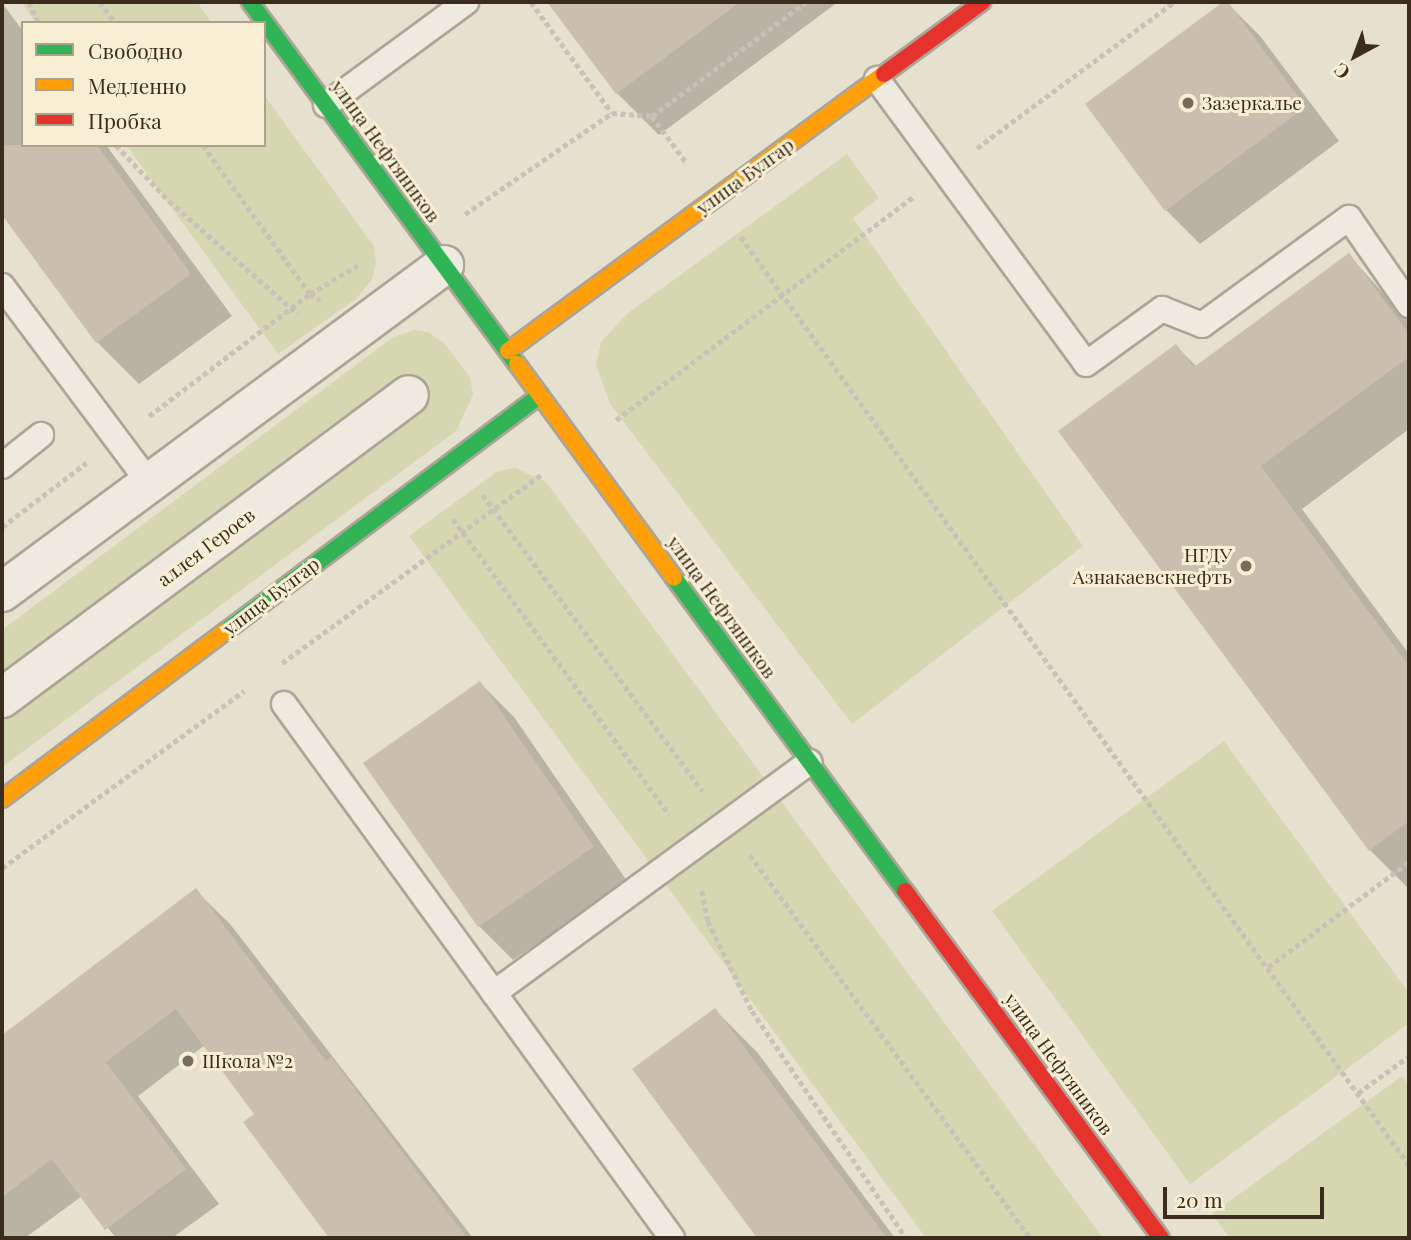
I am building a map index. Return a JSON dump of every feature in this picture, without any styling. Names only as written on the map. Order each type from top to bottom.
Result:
[{"type":"street","name":"улица Нефтяников","points":[[250,2],[264,21]]},
{"type":"street","name":"улица Булгар","points":[[508,351],[982,2]]},
{"type":"street","name":"улица Нефтяников","points":[[266,24],[1161,1238]]},
{"type":"street","points":[[2,592],[444,265]]},
{"type":"street","name":"аллея Героев","points":[[2,698],[409,394]]},
{"type":"street","name":"улица Булгар","points":[[2,799],[457,460],[540,395]]},
{"type":"lane","points":[[326,105],[466,2]]},
{"type":"lane","points":[[877,79],[1086,365],[1162,309],[1202,325],[1349,218],[1409,305]]},
{"type":"lane","points":[[2,286],[150,484]]},
{"type":"lane","points":[[2,466],[41,435]]},
{"type":"lane","points":[[284,704],[672,1238]]},
{"type":"lane","points":[[494,993],[810,762]]},
{"type":"path","points":[[29,2],[38,21]]},
{"type":"path","points":[[100,2],[114,21]]},
{"type":"path","points":[[531,2],[612,113],[652,116],[806,2]]},
{"type":"path","points":[[652,116],[1409,1165]]},
{"type":"path","points":[[118,147],[169,201],[293,307],[328,352]]},
{"type":"path","points":[[204,147],[310,293],[361,327]]},
{"type":"path","points":[[2,527],[310,293]]},
{"type":"path","points":[[457,460],[728,824],[1030,1238]]},
{"type":"path","points":[[426,482],[694,848],[708,921],[730,971],[813,1105],[906,1238]]},
{"type":"path","points":[[1268,967],[1409,862]]},
{"type":"path","points":[[1358,1093],[1409,1056]]},
{"type":"green space","points":[[21,2],[197,2],[211,21],[35,21]]},
{"type":"green space","points":[[266,98],[374,246],[376,264],[372,279],[357,298],[278,354],[127,147],[266,147]]},
{"type":"green space","points":[[847,154],[879,198],[853,218],[1083,546],[852,724],[611,405],[596,366],[601,342],[628,313]]},
{"type":"green space","points":[[414,330],[428,332],[444,343],[470,377],[473,395],[456,431],[2,767],[2,630],[392,338]]},
{"type":"green space","points":[[516,468],[546,482],[1103,1238],[926,1238],[409,536],[498,471]]},
{"type":"green space","points":[[1224,741],[1409,993],[1409,1023],[1190,1184],[992,911]]},
{"type":"green space","points":[[1402,1076],[1409,1086],[1409,1238],[1230,1238],[1212,1214]]},
{"type":"building","points":[[547,2],[740,2],[616,94]]},
{"type":"building","points":[[1223,2],[1228,2],[1306,107],[1165,211],[1085,104]]},
{"type":"building","points":[[2,145],[98,147],[191,274],[96,343],[2,215]]},
{"type":"building","name":"НГДУ Азнакаевскнефть","points":[[1349,253],[1409,334],[1409,357],[1261,466],[1409,666],[1409,821],[1369,851],[1058,431],[1176,344],[1194,367]]},
{"type":"building","points":[[480,681],[594,847],[478,927],[363,763]]},
{"type":"building","points":[[196,888],[326,1061],[331,1057],[467,1238],[329,1238],[243,1122],[254,1114],[176,1009],[106,1062],[186,1169],[105,1230],[52,1159],[2,1197],[2,1035]]},
{"type":"building","points":[[715,1008],[887,1238],[757,1238],[632,1069]]},
{"type":"traffic: fast","points":[[250,2],[264,21]]},
{"type":"traffic: fast","points":[[266,24],[517,364]]},
{"type":"traffic: fast","points":[[226,631],[540,395]]},
{"type":"traffic: fast","points":[[674,578],[905,891]]},
{"type":"traffic: slow","points":[[508,351],[884,74]]},
{"type":"traffic: slow","points":[[517,364],[674,578]]},
{"type":"traffic: slow","points":[[2,799],[226,631]]},
{"type":"traffic: jam","points":[[884,74],[982,2]]},
{"type":"traffic: jam","points":[[905,891],[1161,1238]]},
{"type":"place","name":"Зазеркалье","points":[[1188,103]]},
{"type":"place","name":"НГДУ Азнакаевскнефть","points":[[1246,566]]},
{"type":"place","name":"Школа №2","points":[[188,1061]]}]
